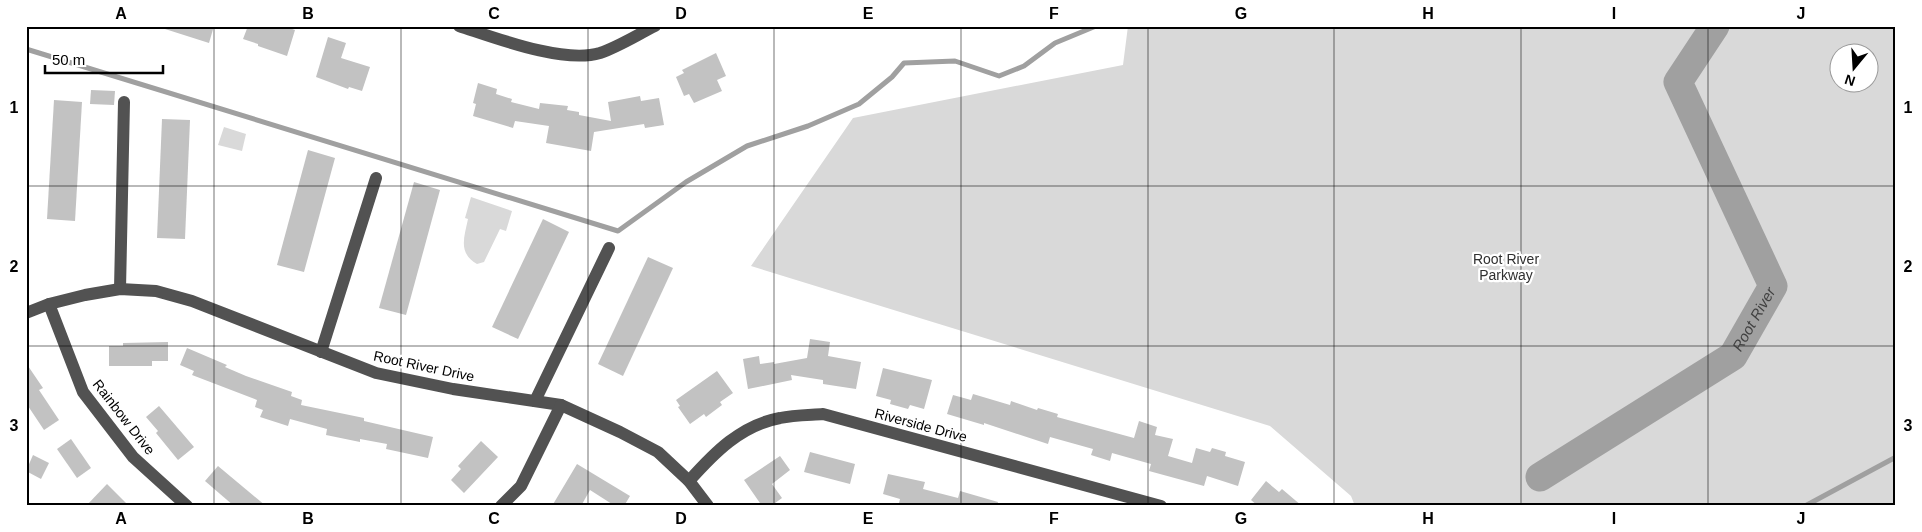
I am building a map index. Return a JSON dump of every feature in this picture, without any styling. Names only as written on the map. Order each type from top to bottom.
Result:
[{"type":"street","points":[[466,27],[554,54],[578,56],[600,53],[655,26]]},
{"type":"street","points":[[120,289],[124,102]]},
{"type":"street","points":[[321,352],[376,178]]},
{"type":"street","points":[[535,401],[609,248]]},
{"type":"street","name":"Root River Drive","points":[[26,313],[48,304],[120,289],[156,291],[192,301],[376,373],[454,389],[561,405],[658,452],[689,481],[708,506]]},
{"type":"street","name":"Rainbow Drive","points":[[48,304],[83,392],[133,457],[186,506]]},
{"type":"street","points":[[500,506],[521,486],[561,405]]},
{"type":"street","name":"Riverside Drive","points":[[689,481],[716,452],[750,428],[780,418],[822,414],[1161,506]]},
{"type":"green space","name":"Root River Parkway","points":[[1128,26],[1896,26],[1896,506],[1355,506],[1351,496],[1270,426],[751,266],[853,118],[1123,65]]},
{"type":"green space","points":[[224,127],[246,134],[242,151],[218,145]]},
{"type":"green space","points":[[471,197],[512,211],[506,231],[500,229],[484,262],[477,264],[467,255],[464,245],[468,219],[465,218]]},
{"type":"building","points":[[166,26],[214,26],[209,43],[165,29]]},
{"type":"building","points":[[248,26],[284,26],[295,30],[287,56],[243,39]]},
{"type":"building","points":[[328,37],[346,43],[341,58],[370,67],[362,91],[349,87],[348,89],[316,77]]},
{"type":"building","points":[[716,53],[726,76],[717,80],[722,91],[694,103],[689,94],[684,96],[676,77],[684,73],[682,70]]},
{"type":"building","points":[[478,83],[497,89],[496,94],[512,99],[511,102],[539,109],[540,103],[568,106],[567,110],[579,112],[579,115],[611,121],[608,102],[640,96],[641,101],[659,98],[664,125],[645,128],[644,124],[594,132],[591,151],[546,143],[549,126],[515,121],[513,128],[473,116],[476,104],[473,103]]},
{"type":"building","points":[[91,90],[115,91],[114,105],[90,104]]},
{"type":"building","points":[[54,100],[82,102],[75,221],[47,219]]},
{"type":"building","points":[[162,119],[190,120],[185,239],[157,238]]},
{"type":"building","points":[[308,150],[335,158],[304,272],[277,265]]},
{"type":"building","points":[[414,182],[440,190],[406,315],[379,308]]},
{"type":"building","points":[[543,219],[569,232],[518,339],[492,327]]},
{"type":"building","points":[[648,257],[673,268],[623,376],[598,364]]},
{"type":"building","points":[[810,339],[830,342],[828,356],[861,362],[856,389],[823,384],[823,380],[791,375],[792,380],[748,389],[743,359],[759,356],[760,364],[774,362],[774,364],[807,358]]},
{"type":"building","points":[[168,342],[168,361],[152,361],[152,366],[109,366],[109,346],[123,346],[123,343]]},
{"type":"building","points":[[187,348],[227,365],[225,367],[246,376],[292,392],[291,396],[302,400],[301,405],[364,418],[364,421],[433,437],[428,458],[386,449],[387,444],[360,439],[360,442],[326,435],[327,429],[290,419],[288,426],[260,417],[263,410],[255,407],[257,400],[192,375],[194,371],[180,365]]},
{"type":"building","points":[[26,363],[43,388],[39,390],[59,420],[44,430],[26,403]]},
{"type":"building","points":[[883,368],[932,380],[924,409],[910,405],[908,409],[890,404],[891,400],[876,396]]},
{"type":"building","points":[[717,371],[733,393],[720,402],[722,405],[706,417],[704,414],[690,424],[678,407],[680,406],[676,400]]},
{"type":"building","points":[[973,394],[1010,405],[1011,401],[1037,410],[1038,408],[1058,414],[1057,417],[1134,438],[1139,421],[1157,427],[1155,435],[1173,439],[1168,456],[1192,463],[1196,448],[1210,452],[1212,448],[1226,452],[1225,456],[1245,462],[1238,486],[1207,476],[1204,486],[1149,471],[1151,464],[1112,453],[1110,461],[1091,455],[1093,449],[1050,437],[1048,444],[984,423],[984,425],[947,414],[953,395],[971,400]]},
{"type":"building","points":[[159,406],[194,447],[178,460],[156,433],[158,431],[146,417]]},
{"type":"building","points":[[71,439],[91,468],[77,478],[57,449]]},
{"type":"building","points":[[481,441],[498,457],[464,493],[451,480],[461,469],[458,466]]},
{"type":"building","points":[[810,452],[855,464],[850,484],[804,472]]},
{"type":"building","points":[[33,455],[49,463],[41,479],[26,471]]},
{"type":"building","points":[[780,456],[790,470],[772,484],[782,498],[771,506],[762,506],[744,480]]},
{"type":"building","points":[[577,464],[630,496],[624,506],[615,506],[590,490],[581,506],[552,506]]},
{"type":"building","points":[[218,466],[266,506],[234,506],[205,481]]},
{"type":"building","points":[[888,474],[925,482],[923,489],[958,498],[960,491],[998,502],[997,506],[908,506],[899,503],[900,499],[883,494]]},
{"type":"building","points":[[1266,481],[1279,492],[1282,489],[1302,506],[1258,506],[1251,500]]},
{"type":"building","points":[[107,484],[129,506],[86,506]]},
{"type":"waterway","points":[[26,49],[618,231],[686,182],[747,146],[808,126],[859,104],[892,77],[904,63],[955,61],[999,76],[1024,66],[1055,43],[1096,26]]},
{"type":"waterway","name":"Root River","points":[[1540,477],[1733,356],[1773,286],[1678,82],[1715,26]]},
{"type":"waterway","points":[[1805,506],[1896,457]]}]
